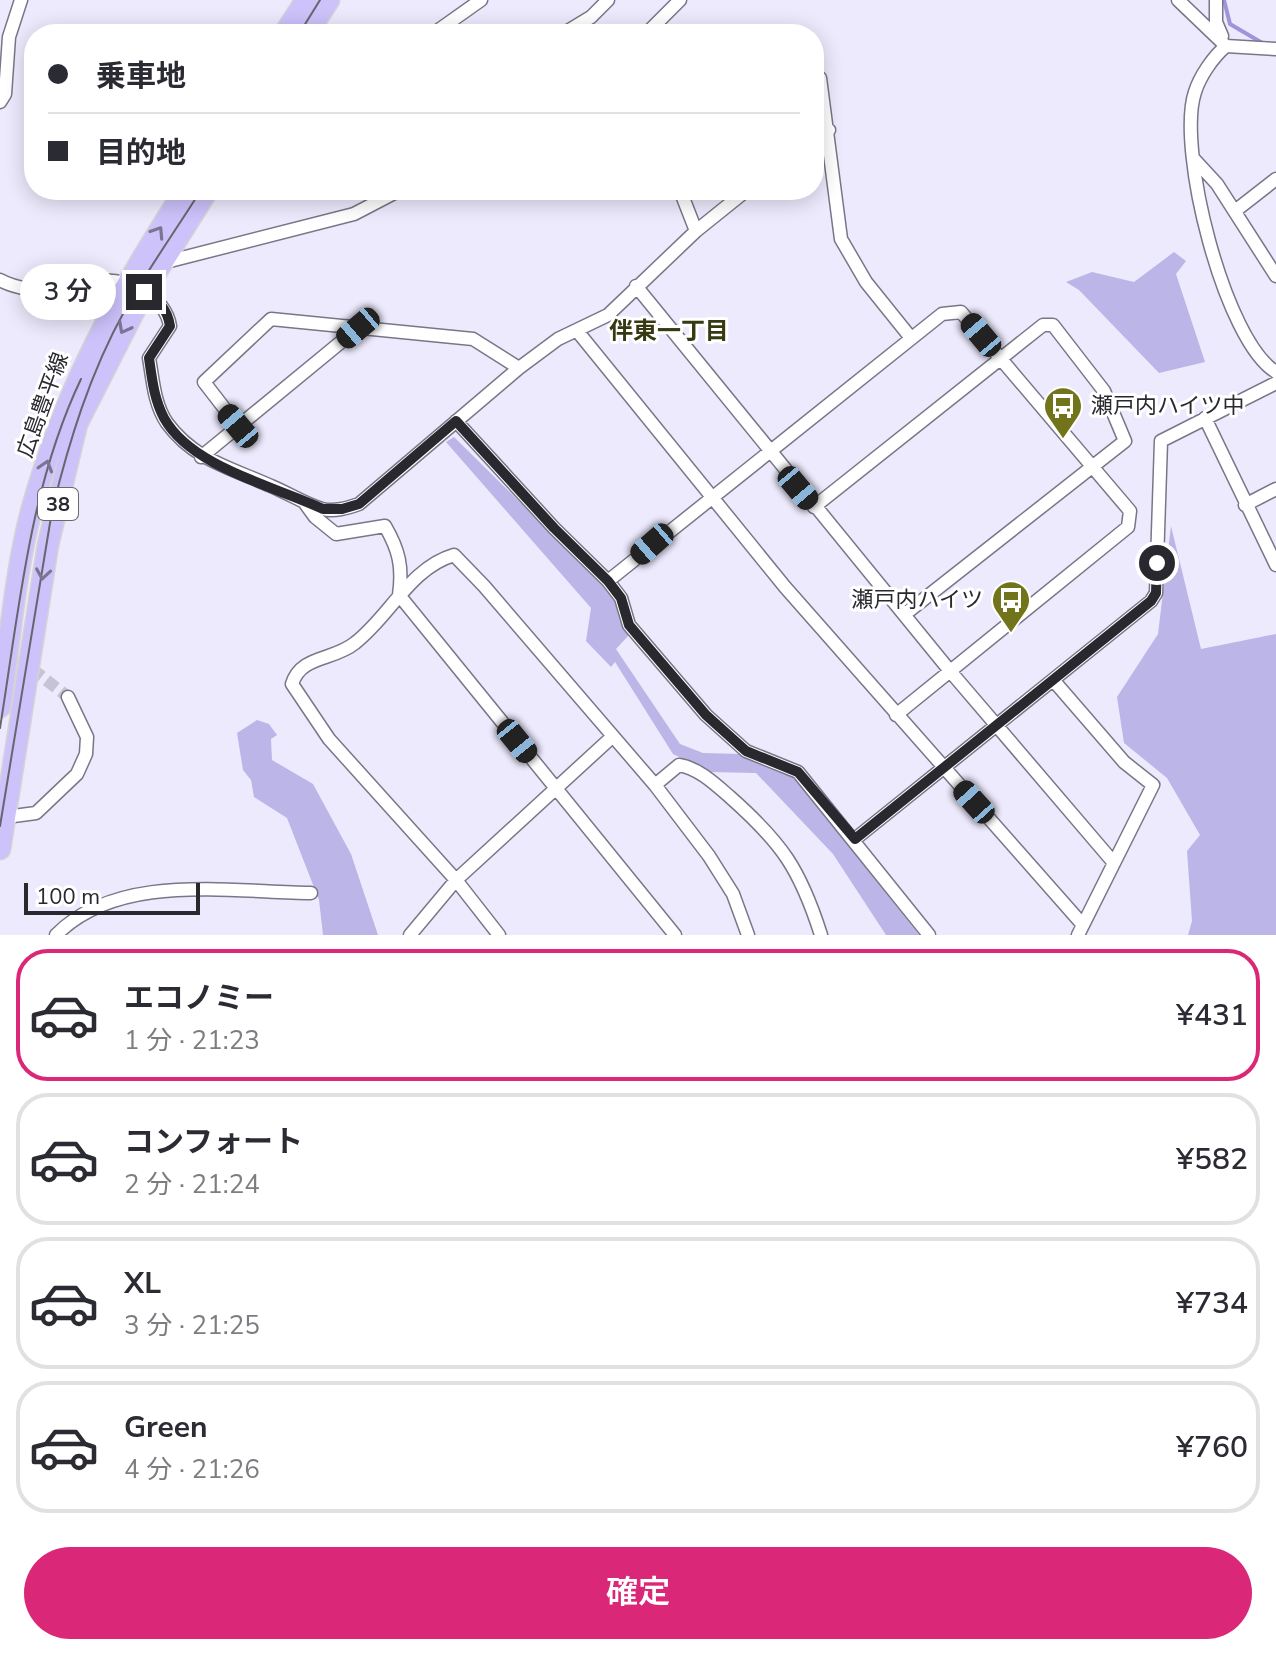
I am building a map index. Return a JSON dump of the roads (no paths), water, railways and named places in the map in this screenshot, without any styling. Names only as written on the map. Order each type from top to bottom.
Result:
[{"type":"main road","points":[[290,24],[306,0]]},
{"type":"main road","points":[[313,24],[329,0]]},
{"type":"main road","name":"広島豊平線","points":[[0,849],[48,545],[77,424],[134,288],[180,200]]},
{"type":"main road","name":"広島豊平線","points":[[0,707],[31,511],[60,419],[85,357],[134,288],[162,263],[202,200]]},
{"type":"street","points":[[0,102],[5,94],[11,26],[21,0]]},
{"type":"street","points":[[447,24],[481,0]]},
{"type":"street","points":[[579,24],[608,0]]},
{"type":"street","points":[[656,24],[680,0]]},
{"type":"street","points":[[1178,0],[1226,46],[1275,49]]},
{"type":"street","points":[[1216,0],[1216,22],[1226,46]]},
{"type":"street","points":[[1226,46],[1194,93],[1193,158],[1200,215],[1233,309],[1265,366],[1276,372]]},
{"type":"street","points":[[824,101],[841,239],[866,282],[911,338]]},
{"type":"street","points":[[824,133],[829,130]]},
{"type":"street","points":[[1193,158],[1235,211],[1276,276]]},
{"type":"street","points":[[1235,211],[1276,179]]},
{"type":"street","points":[[162,263],[354,214],[381,200]]},
{"type":"street","points":[[684,200],[696,231]]},
{"type":"street","points":[[0,280],[8,285],[61,292],[96,281],[134,288],[158,300],[168,312],[170,326],[149,358],[154,392],[164,419],[201,457],[323,509],[342,509],[359,504],[519,368],[558,339],[608,315],[696,231],[735,200]]},
{"type":"street","points":[[636,286],[767,451],[1114,863]]},
{"type":"street","points":[[608,581],[942,314],[961,312],[1130,511],[1128,527],[896,715]]},
{"type":"street","points":[[238,426],[204,382],[271,319],[473,339],[519,368]]},
{"type":"street","points":[[814,507],[1043,325],[1053,325],[1104,391],[1123,430],[1125,441],[905,614]]},
{"type":"street","points":[[201,457],[358,328]]},
{"type":"street","points":[[578,332],[709,498],[1080,930],[1153,785],[1124,762],[1054,681]]},
{"type":"street","points":[[855,839],[1151,601],[1156,593],[1161,441],[1276,383]]},
{"type":"street","points":[[1205,418],[1276,565]]},
{"type":"street","points":[[456,421],[554,528],[608,581],[621,598],[629,625],[706,715],[746,751],[798,772],[855,839],[929,935]]},
{"type":"street","points":[[1245,505],[1276,489]]},
{"type":"street","points":[[302,499],[315,517],[336,534],[385,526],[400,559],[399,595],[675,935]]},
{"type":"street","points":[[499,935],[456,880],[329,739],[292,684],[296,670],[355,643],[399,595],[442,557],[454,555],[655,785],[733,894],[748,935]]},
{"type":"street","points":[[6,817],[36,813],[77,774],[86,754],[87,737],[68,697]]},
{"type":"street","points":[[410,935],[456,880],[612,737]]},
{"type":"street","points":[[655,785],[679,765],[687,765],[708,778],[764,827],[784,849],[800,877],[821,935]]},
{"type":"street","points":[[56,935],[72,918],[109,900],[173,891],[311,893]]},
{"type":"waterway","points":[[1224,0],[1230,24],[1264,44]]},
{"type":"tunnel","points":[[4,647],[68,697]]},
{"type":"tram line","points":[[305,24],[320,0]]},
{"type":"tram line","points":[[0,826],[52,511],[73,433],[101,358],[125,310],[195,200]]},
{"type":"tram line","points":[[0,728],[20,595],[38,506],[63,420],[81,379]]},
{"type":"place","name":"瀬戸内ハイツ中","points":[[1063,440]]},
{"type":"place","name":"瀬戸内ハイツ","points":[[1011,634]]},
{"type":"district","name":"伴東一丁目","points":[[669,331]]}]
